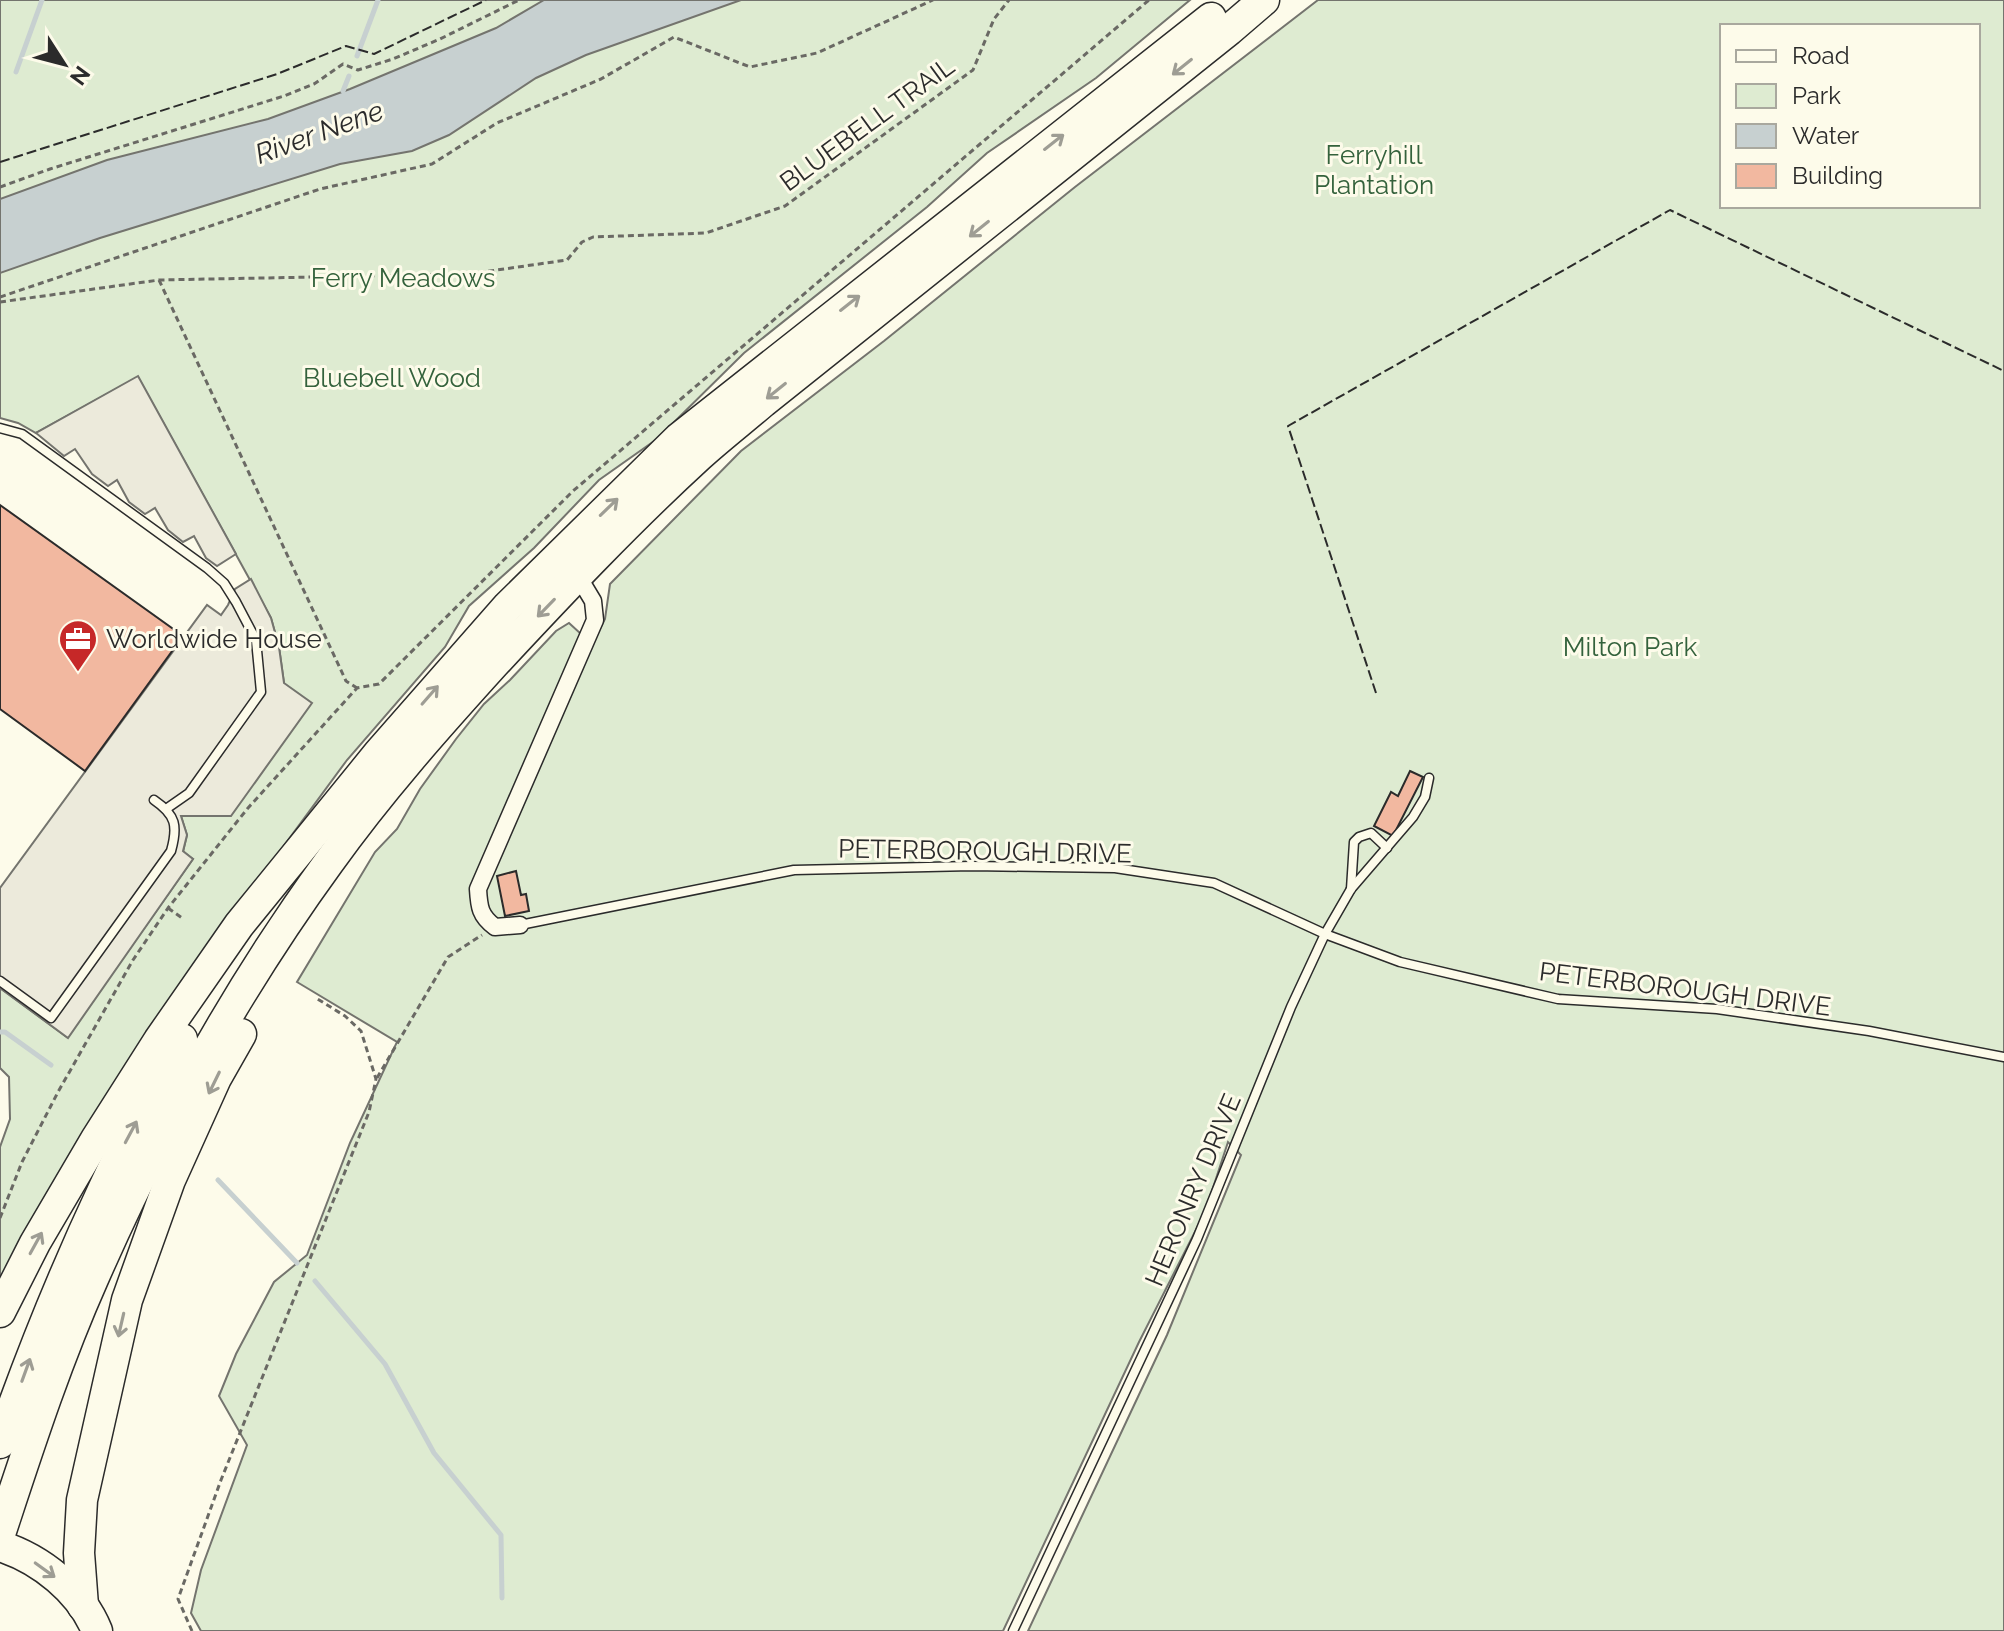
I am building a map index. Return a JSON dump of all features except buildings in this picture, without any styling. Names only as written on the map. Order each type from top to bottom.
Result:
[{"type":"highway","points":[[0,1312],[35,1243],[96,1139],[159,1040],[239,925],[388,764],[508,606],[679,438],[1232,0]]},
{"type":"highway","points":[[0,1534],[12,1453],[57,1369],[92,1280],[154,1150],[250,979],[329,861],[388,764],[438,726],[578,576],[699,456],[1264,0]]},
{"type":"highway","points":[[90,1618],[79,1553],[79,1521],[127,1300],[170,1180],[216,1078],[266,991],[351,857],[388,764]]},
{"type":"highway","points":[[0,1546],[49,1572],[67,1588],[90,1618]]},
{"type":"street","points":[[520,925],[495,927],[485,920],[478,889],[595,620],[593,601],[578,576]]},
{"type":"lane","points":[[0,428],[22,434],[207,568],[224,583],[256,640],[261,692],[189,793],[166,809]]},
{"type":"lane","name":"HERONRY DRIVE","points":[[1013,1631],[1197,1239],[1291,1007],[1325,934],[1351,889],[1413,817],[1425,797],[1429,778]]},
{"type":"lane","points":[[0,981],[51,1018],[171,851],[176,832],[171,816],[154,800]]},
{"type":"lane","points":[[1351,889],[1354,842],[1371,833],[1387,848]]},
{"type":"lane","name":"PETERBOROUGH DRIVE","points":[[520,925],[794,870],[972,866],[1115,868],[1214,883],[1325,934],[1400,962],[1558,999],[1717,1009],[1869,1031],[2004,1057]]},
{"type":"path","points":[[0,187],[284,96],[314,84],[343,64],[358,70],[393,59],[519,0]]},
{"type":"path","points":[[0,299],[320,189],[432,164],[497,123],[601,79],[674,37],[750,67],[817,53],[933,0]]},
{"type":"path","name":"BLUEBELL TRAIL","points":[[0,299],[159,280],[469,274],[567,260],[582,242],[593,237],[706,233],[785,206],[973,70],[994,19],[1009,0]]},
{"type":"path","points":[[0,1218],[22,1162],[58,1092],[133,960],[168,908],[248,808],[357,688],[379,684],[573,491],[1149,0]]},
{"type":"path","points":[[159,280],[346,681],[357,688]]},
{"type":"path","points":[[168,908],[182,918]]},
{"type":"path","points":[[192,1631],[178,1599],[221,1480],[369,1112],[376,1079],[448,957],[495,927]]},
{"type":"path","points":[[316,998],[345,1016],[361,1031],[376,1079]]},
{"type":"green space","name":"Ferry Meadows","points":[[0,0],[1190,0],[1096,78],[987,153],[927,207],[744,353],[657,439],[599,480],[534,548],[469,606],[445,647],[347,760],[247,896],[0,1294],[0,1147],[10,1119],[9,1077],[0,1068],[0,988],[67,1037],[193,859],[183,852],[187,835],[181,816],[284,683],[271,618],[138,377],[36,433],[0,418]]},
{"type":"green space","points":[[1318,0],[2004,0],[2004,1631],[1028,1631],[1167,1335],[1241,1155],[1228,1142],[1205,1212],[1139,1342],[1003,1631],[201,1631],[191,1613],[201,1570],[247,1445],[219,1396],[236,1354],[274,1282],[307,1255],[350,1143],[397,1042],[297,982],[375,852],[397,829],[420,789],[484,704],[556,631],[569,623],[581,634],[597,634],[605,619],[610,584],[741,451],[1075,187]]},
{"type":"shaded area","points":[[138,376],[236,554],[217,566],[206,558],[194,536],[183,542],[168,530],[155,508],[145,514],[129,502],[117,480],[108,486],[92,474],[75,449],[64,456],[36,433]]},
{"type":"shaded area","points":[[251,579],[271,618],[284,683],[312,703],[231,816],[181,816],[187,835],[183,851],[193,859],[68,1038],[0,988],[0,888],[207,605],[221,615],[235,589]]},
{"type":"water","name":"River Nene","points":[[544,0],[741,0],[586,55],[536,78],[449,135],[412,151],[340,164],[100,238],[0,273],[0,199],[107,160],[268,119],[350,89],[496,28]]},
{"type":"waterway","points":[[16,72],[42,0]]},
{"type":"waterway","points":[[357,56],[378,0]]},
{"type":"waterway","name":"River Nene","points":[[343,91],[349,76]]},
{"type":"waterway","points":[[0,1032],[5,1032],[51,1065]]},
{"type":"waterway","points":[[218,1180],[297,1263]]},
{"type":"waterway","points":[[315,1281],[385,1364],[434,1453],[501,1535],[502,1598]]},
{"type":"fence","points":[[0,162],[277,74],[346,46],[374,54],[486,0]]},
{"type":"fence","points":[[1376,693],[1288,426],[1670,210],[2004,371]]},
{"type":"place","name":"Worldwide House","points":[[78,673]]},
{"type":"park label","name":"Ferryhill Plantation","points":[[1374,170]]},
{"type":"park label","name":"Bluebell Wood","points":[[392,378]]},
{"type":"park label","name":"Milton Park","points":[[1630,647]]}]
